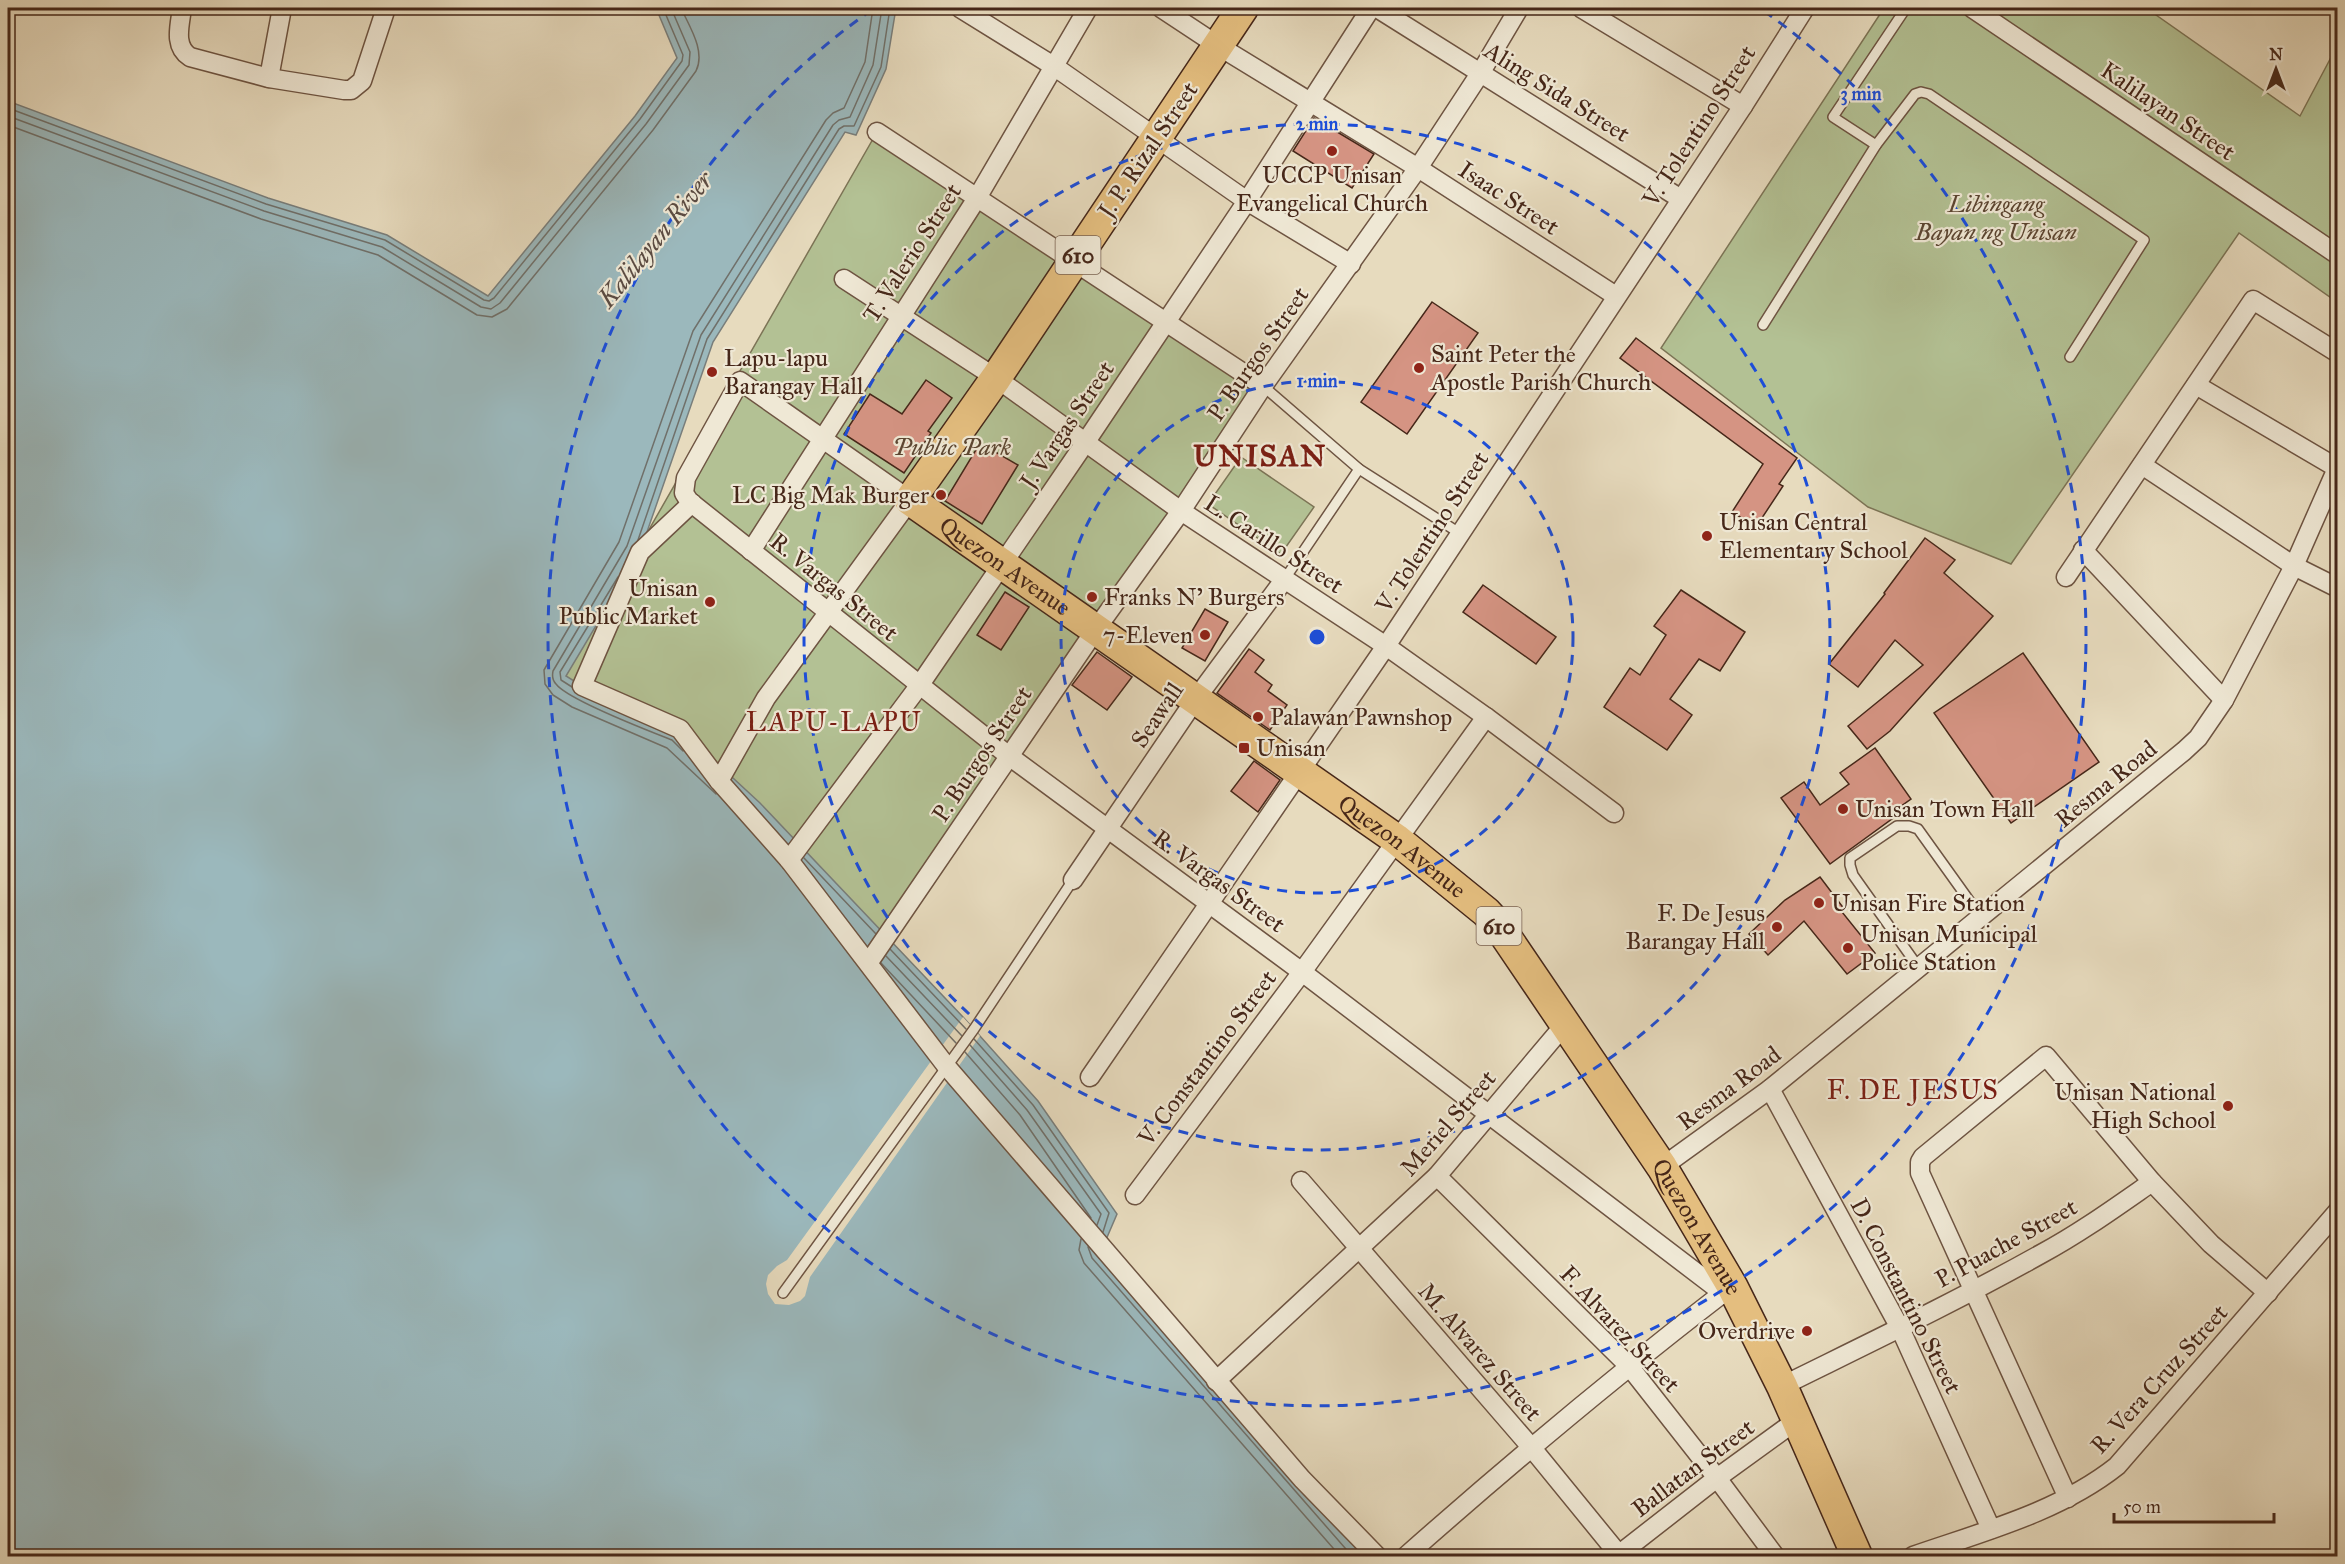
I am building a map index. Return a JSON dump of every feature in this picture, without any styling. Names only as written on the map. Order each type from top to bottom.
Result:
[{"type":"main road","name":"J. P. Rizal Street","points":[[910,500],[996,378],[1243,8]]},
{"type":"main road","name":"Quezon Avenue","points":[[910,500],[1396,839],[1486,912],[1498,925],[1662,1167],[1727,1290],[1782,1386],[1857,1557]]},
{"type":"street","points":[[182,8],[178,40],[182,52],[201,61],[269,78],[344,90],[358,86],[362,81],[386,8]]},
{"type":"street","points":[[269,78],[282,8]]},
{"type":"street","points":[[960,8],[1055,67],[1247,201],[1351,264]]},
{"type":"street","name":"T. Valerio Street","points":[[751,551],[977,198],[1088,8]]},
{"type":"street","name":"Isaac Street","points":[[1161,8],[1217,45],[1418,168],[1616,296]]},
{"type":"street","name":"J. Vargas Street","points":[[789,860],[919,686],[1085,444],[1247,201],[1371,8]]},
{"type":"street","name":"Aling Sida Street","points":[[1377,8],[1681,199]]},
{"type":"street","name":"P. Burgos Street","points":[[869,962],[1096,629],[1181,511],[1263,386],[1418,168],[1481,72],[1519,8]]},
{"type":"street","points":[[1581,8],[1743,106]]},
{"type":"street","name":"V. Tolentino Street","points":[[1090,1077],[1461,534],[1805,8]]},
{"type":"street","name":"Kalilayan Street","points":[[1972,8],[2337,255]]},
{"type":"street","points":[[877,132],[1263,386]]},
{"type":"street","name":"L. Carillo Street","points":[[844,279],[996,378],[1181,511],[1386,646],[1486,717],[1614,813]]},
{"type":"street","points":[[2066,577],[2253,300],[2337,352]]},
{"type":"street","points":[[719,781],[766,698],[910,500],[740,381],[686,477],[688,498],[640,552],[582,686],[680,729],[719,781],[789,860],[947,1067],[1216,1381],[1302,1479],[1377,1557]]},
{"type":"street","points":[[2196,385],[2337,467]]},
{"type":"street","points":[[2142,465],[2294,566],[2337,588]]},
{"type":"street","name":"Resma Road","points":[[1662,1167],[1770,1089],[2184,752],[2198,738],[2224,700],[2294,566],[2337,467]]},
{"type":"street","name":"R. Vargas Street","points":[[688,498],[751,551],[1009,756],[1209,902],[1490,1115],[1727,1290]]},
{"type":"street","points":[[2083,550],[2224,700]]},
{"type":"street","name":"Seawall","points":[[1073,880],[1195,700],[1284,580]]},
{"type":"street","name":"V. Constantino Street","points":[[1135,1195],[1302,972],[1486,717]]},
{"type":"street","name":"Meriel Street","points":[[1216,1381],[1360,1250],[1437,1176],[1566,1023]]},
{"type":"street","points":[[2068,1498],[1920,1173],[1920,1162],[1923,1157],[2046,1056],[2152,1182],[2211,1244],[2268,1293]]},
{"type":"street","name":"D. Constantino Street","points":[[1770,1089],[1900,1328],[1990,1530]]},
{"type":"street","name":"F. Alvarez Street","points":[[1437,1176],[1629,1366],[1717,1478],[1775,1557]]},
{"type":"street","name":"M. Alvarez Street","points":[[1301,1181],[1531,1447],[1618,1556]]},
{"type":"street","name":"P. Puache Street","points":[[1782,1386],[1900,1328],[2065,1240],[2152,1182]]},
{"type":"street","name":"R. Vera Cruz Street","points":[[1913,1557],[1990,1530],[2068,1498],[2096,1482],[2117,1466],[2337,1211]]},
{"type":"street","points":[[1406,1557],[1531,1447],[1629,1366],[1727,1290]]},
{"type":"street","name":"Ballatan Street","points":[[1618,1556],[1717,1478],[1797,1420]]},
{"type":"lane","points":[[1876,145],[1833,117],[1906,8]]},
{"type":"lane","points":[[1763,325],[1876,145],[1915,94],[1921,92],[1929,94],[2144,240],[2070,357]]},
{"type":"lane","points":[[1263,386],[1359,469],[1461,534]]},
{"type":"lane","points":[[1284,580],[1359,469]]},
{"type":"lane","points":[[1919,968],[1853,875],[1850,858],[1897,826],[1910,826],[1918,829],[1981,917]]},
{"type":"lane","points":[[783,1293],[947,1067],[1073,880]]},
{"type":"green space","name":"Libingang Bayan ng Unisan","points":[[1884,8],[2146,8],[2300,116],[2337,46],[2337,302],[2239,233],[2011,564],[1868,507],[1661,348]]},
{"type":"green space","name":"Public Park","points":[[877,132],[1263,386],[869,962],[565,676]]},
{"type":"green space","points":[[1241,457],[1314,507],[1281,554],[1208,504]]},
{"type":"water","name":"Kalilayan River","points":[[656,8],[896,8],[886,69],[856,135],[845,132],[713,342],[640,552],[566,676],[582,686],[680,729],[760,803],[963,1017],[1038,1101],[1117,1214],[1102,1249],[1370,1556],[8,1556],[8,101],[268,198],[387,235],[488,296],[635,116],[677,58]]},
{"type":"pier","points":[[963,1017],[980,1036],[810,1277],[805,1296],[800,1301],[789,1305],[775,1304],[768,1294],[766,1284],[768,1275],[787,1260]]},
{"type":"building","name":"UCCP Unisan Evangelical Church","points":[[1314,118],[1374,154],[1352,188],[1293,151]]},
{"type":"building","name":"Saint Peter the Apostle Parish Church","points":[[1432,302],[1478,333],[1407,434],[1361,402]]},
{"type":"building","points":[[1636,338],[1797,458],[1779,484],[1783,486],[1756,527],[1732,512],[1763,464],[1620,358]]},
{"type":"building","points":[[926,380],[952,398],[928,431],[931,433],[904,473],[844,434],[870,394],[902,414]]},
{"type":"building","points":[[980,443],[1018,465],[982,524],[945,501]]},
{"type":"building","points":[[1925,538],[1955,560],[1944,573],[1993,616],[1890,731],[1867,749],[1848,726],[1923,665],[1895,640],[1858,687],[1829,664],[1885,594]]},
{"type":"building","points":[[1483,585],[1556,637],[1536,664],[1463,612]]},
{"type":"building","points":[[1681,590],[1745,632],[1720,671],[1699,659],[1670,699],[1692,715],[1667,750],[1604,707],[1630,668],[1640,675],[1666,635],[1654,626]]},
{"type":"building","points":[[1005,592],[1029,607],[1001,650],[977,635]]},
{"type":"building","name":"7-Eleven","points":[[1205,609],[1228,622],[1205,661],[1182,648]]},
{"type":"building","points":[[1249,649],[1264,660],[1255,672],[1272,685],[1268,691],[1287,705],[1270,730],[1217,693]]},
{"type":"building","points":[[1097,652],[1132,677],[1107,710],[1072,685]]},
{"type":"building","points":[[2023,653],[2099,762],[2011,823],[1934,713]]},
{"type":"building","name":"Unisan Town Hall","points":[[1875,748],[1911,799],[1897,809],[1900,813],[1830,864],[1781,798],[1804,782],[1820,805],[1849,784],[1840,773]]},
{"type":"building","points":[[1254,761],[1280,780],[1258,812],[1231,791]]},
{"type":"building","points":[[1820,877],[1845,910],[1842,912],[1875,953],[1847,974],[1804,921],[1768,955],[1749,934],[1785,900]]},
{"type":"place","name":"UCCP Unisan Evangelical Church","points":[[1332,151]]},
{"type":"place","name":"Saint Peter the Apostle Parish Church","points":[[1419,368]]},
{"type":"place","name":"Lapu-lapu Barangay Hall","points":[[712,372]]},
{"type":"place","name":"LC Big Mak Burger","points":[[941,495]]},
{"type":"place","name":"Unisan Central Elementary School","points":[[1707,536]]},
{"type":"place","name":"Franks N' Burgers","points":[[1092,597]]},
{"type":"place","name":"Unisan Public Market","points":[[710,602]]},
{"type":"place","name":"7-Eleven","points":[[1205,635]]},
{"type":"place","name":"Palawan Pawnshop","points":[[1258,717]]},
{"type":"place","name":"Unisan","points":[[1244,748]]},
{"type":"place","name":"Unisan Town Hall","points":[[1843,809]]},
{"type":"place","name":"Unisan Fire Station","points":[[1819,903]]},
{"type":"place","name":"F. De Jesus Barangay Hall","points":[[1777,927]]},
{"type":"place","name":"Unisan Municipal Police Station","points":[[1848,948]]},
{"type":"place","name":"Unisan National High School","points":[[2228,1106]]},
{"type":"place","name":"Overdrive","points":[[1807,1331]]},
{"type":"district","name":"UNISAN","points":[[1260,456]]},
{"type":"district","name":"LAPU-LAPU","points":[[834,722]]},
{"type":"district","name":"F. DE JESUS","points":[[1913,1090]]}]
